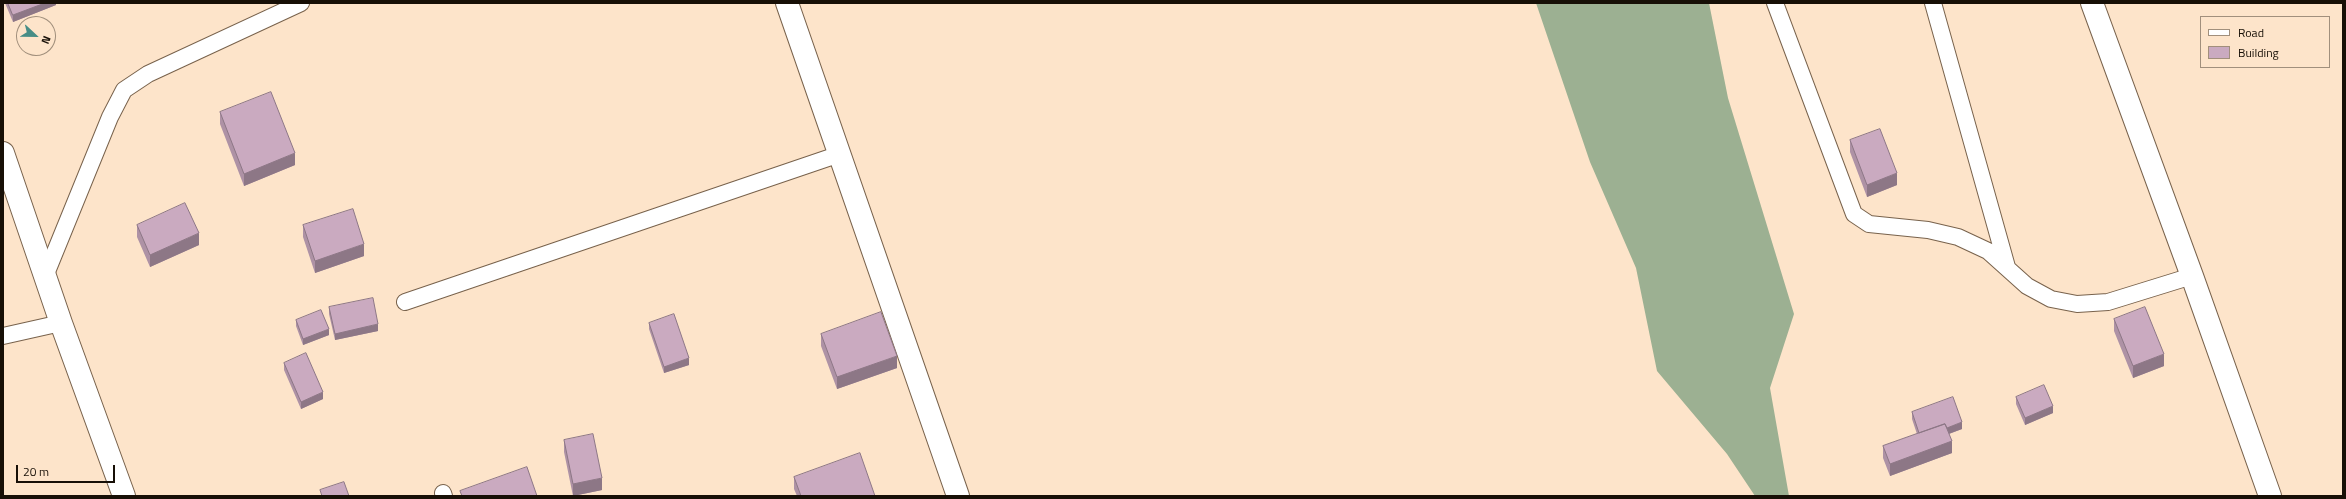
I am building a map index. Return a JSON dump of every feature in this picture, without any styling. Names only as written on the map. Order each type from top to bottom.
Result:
[{"type":"street","points":[[788,3],[958,496]]},
{"type":"street","points":[[2092,3],[2192,276],[2270,496]]},
{"type":"street","points":[[3,153],[46,274],[61,323],[124,496]]},
{"type":"lane","points":[[46,274],[110,117],[124,90],[148,74],[302,3]]},
{"type":"lane","points":[[1775,3],[1854,214],[1869,224],[1928,230],[1958,237],[1988,251],[2027,286],[2052,299],[2077,304],[2108,302],[2192,276]]},
{"type":"lane","points":[[1933,3],[2007,268]]},
{"type":"lane","points":[[405,302],[840,154]]},
{"type":"lane","points":[[3,336],[61,323]]},
{"type":"green space","points":[[1536,3],[1709,3],[1728,98],[1794,314],[1770,388],[1789,496],[1755,496],[1727,454],[1657,371],[1636,268],[1590,162]]},
{"type":"building","points":[[8,3],[45,3],[13,15]]},
{"type":"building","points":[[271,92],[295,153],[244,174],[220,112]]},
{"type":"building","points":[[1880,129],[1897,173],[1867,185],[1850,140]]},
{"type":"building","points":[[185,203],[199,233],[150,255],[137,225]]},
{"type":"building","points":[[353,209],[364,244],[315,261],[303,225]]},
{"type":"building","points":[[373,298],[378,324],[335,334],[329,307]]},
{"type":"building","points":[[2145,307],[2164,354],[2133,366],[2114,319]]},
{"type":"building","points":[[321,310],[329,329],[303,339],[296,320]]},
{"type":"building","points":[[881,312],[897,356],[837,377],[821,334]]},
{"type":"building","points":[[674,314],[689,358],[664,367],[649,323]]},
{"type":"building","points":[[306,353],[323,392],[301,402],[284,363]]},
{"type":"building","points":[[2044,385],[2053,406],[2025,418],[2016,397]]},
{"type":"building","points":[[1953,397],[1962,422],[1947,428],[1945,424],[1919,433],[1912,412]]},
{"type":"building","points":[[1945,424],[1952,441],[1890,464],[1883,446]]},
{"type":"building","points":[[593,434],[602,478],[573,484],[564,440]]},
{"type":"building","points":[[860,453],[875,496],[801,496],[794,477]]},
{"type":"building","points":[[527,467],[537,496],[462,496],[460,491]]},
{"type":"building","points":[[344,482],[349,496],[322,496],[320,490]]}]
